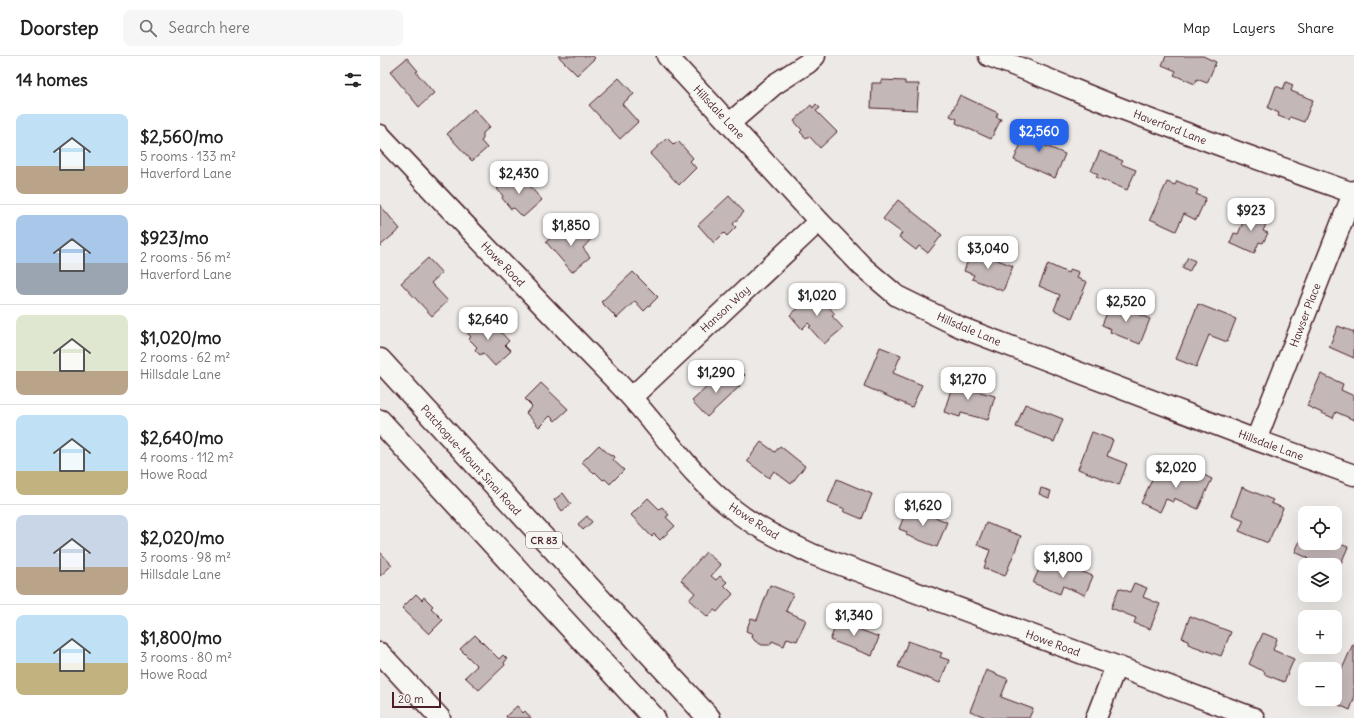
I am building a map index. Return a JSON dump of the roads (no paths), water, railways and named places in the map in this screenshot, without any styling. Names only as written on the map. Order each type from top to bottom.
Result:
[{"type":"highway","name":"Patchogue-Mount Sinai Road","points":[[380,360],[710,718]]},
{"type":"highway","points":[[380,421],[654,718]]},
{"type":"street","name":"Hillsdale Lane","points":[[667,56],[863,268],[897,296],[960,327],[1256,440],[1354,475]]},
{"type":"street","points":[[730,123],[775,84],[815,56]]},
{"type":"street","name":"Haverford Lane","points":[[988,56],[1028,70],[1088,96],[1161,124],[1354,192]]},
{"type":"street","name":"Howe Road","points":[[380,135],[452,212],[632,398],[705,484],[734,511],[773,535],[814,555],[1254,718]]},
{"type":"street","name":"Hawser Place","points":[[1256,440],[1354,192]]},
{"type":"street","name":"Hanson Way","points":[[632,398],[819,221]]},
{"type":"street","points":[[380,653],[439,718]]},
{"type":"street","points":[[1096,718],[1116,666]]}]
